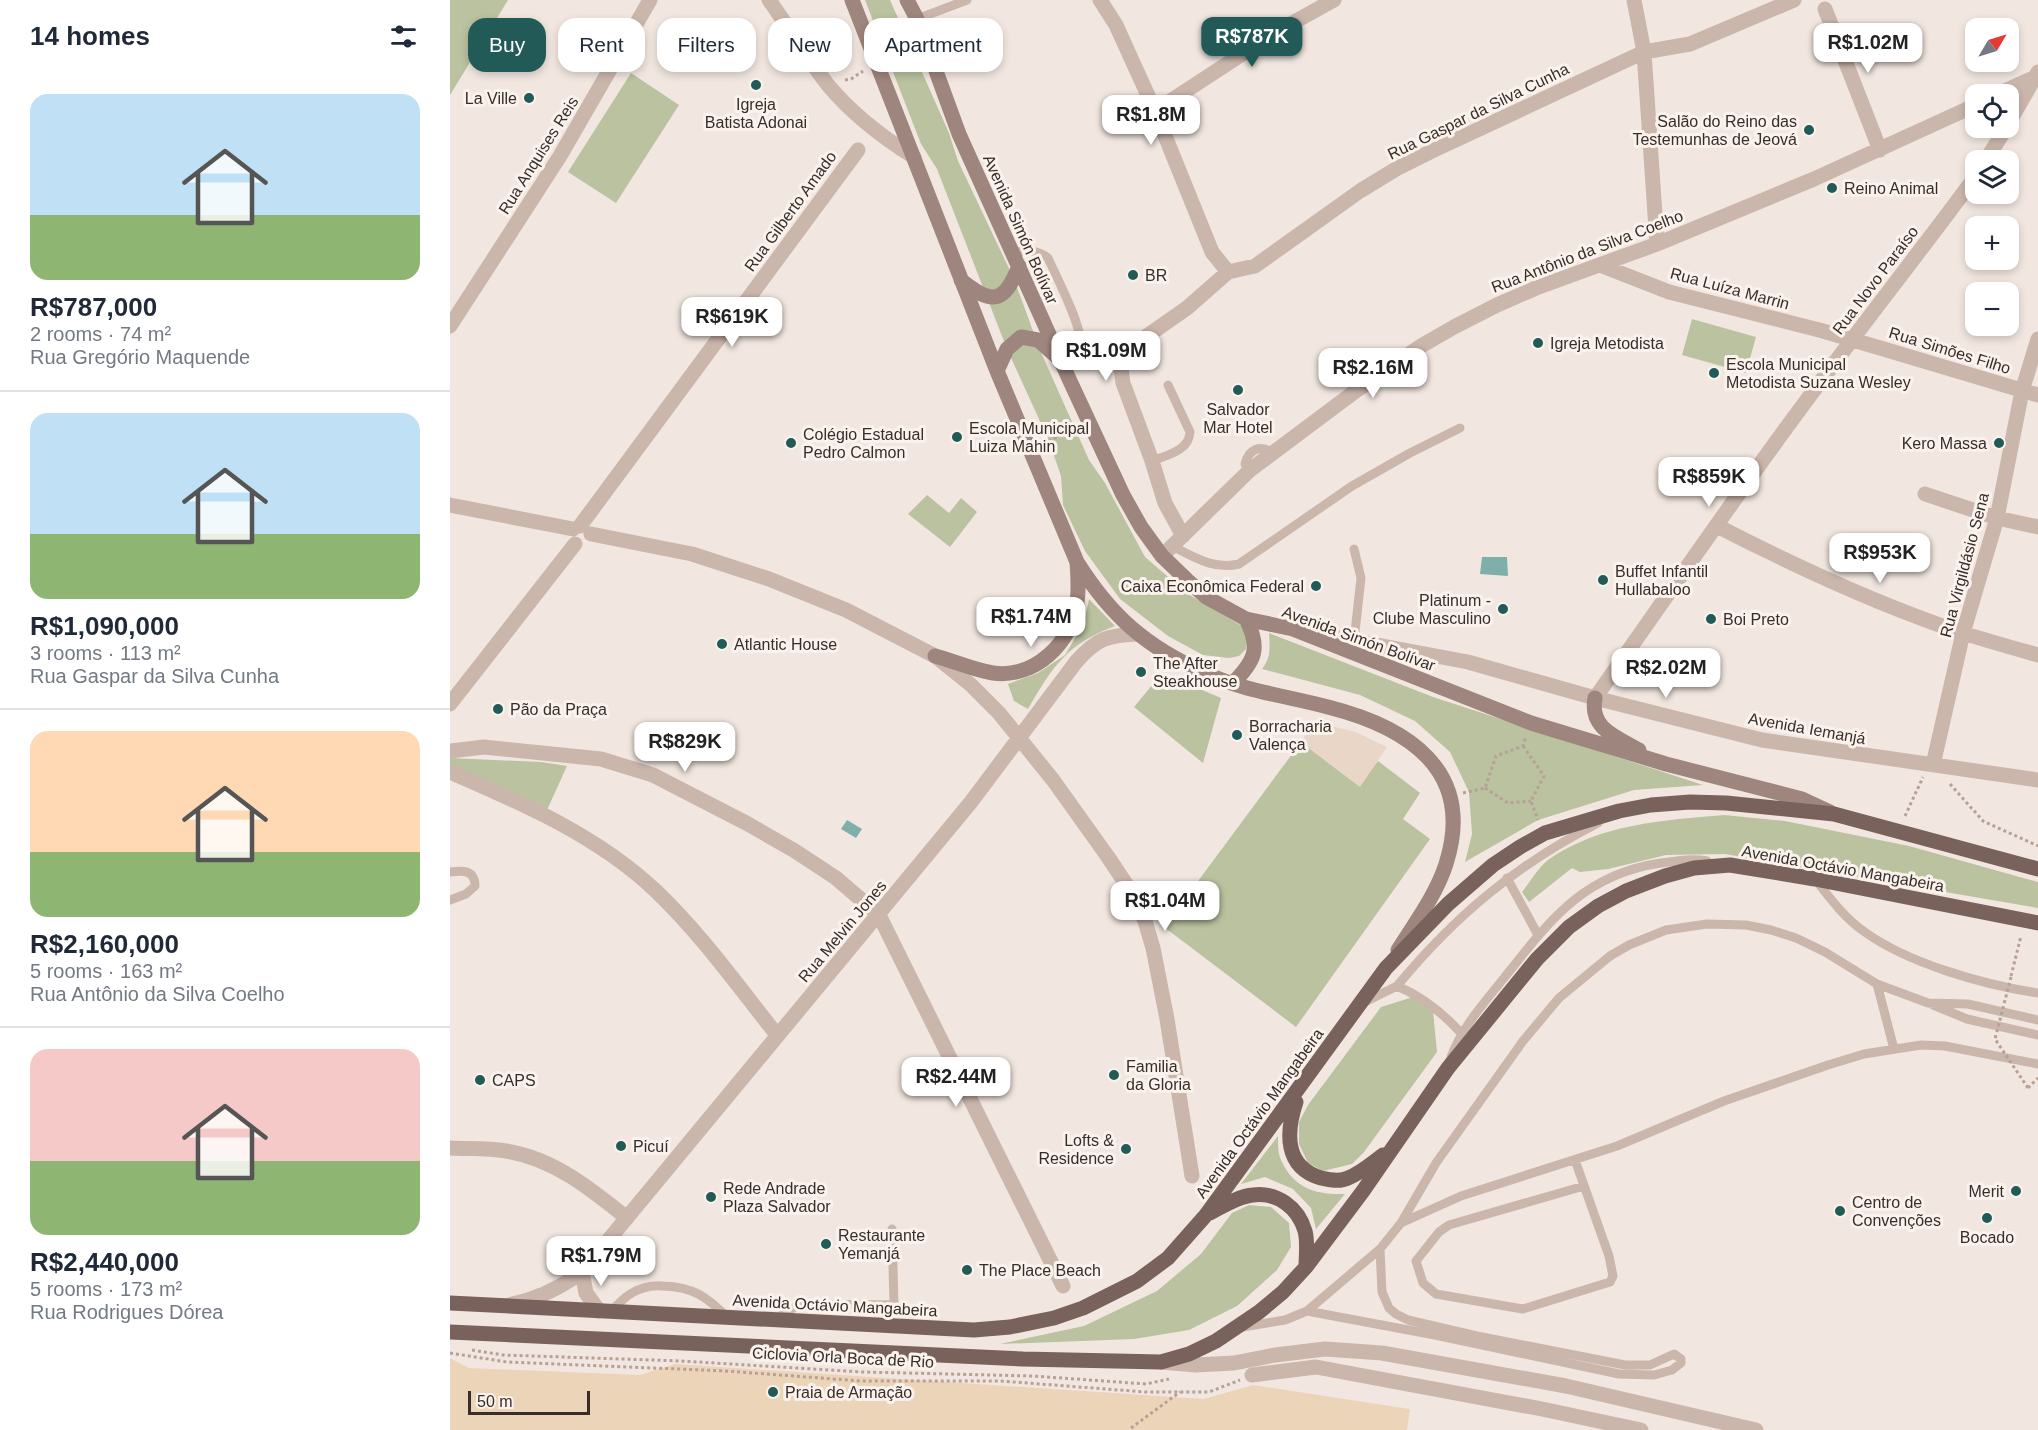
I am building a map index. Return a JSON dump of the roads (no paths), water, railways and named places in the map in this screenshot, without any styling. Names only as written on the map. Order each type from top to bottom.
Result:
[{"type":"main road","name":"Avenida Octávio Mangabeira","points":[[450,1304],[974,1330],[1010,1327],[1054,1318],[1083,1308],[1137,1281],[1168,1258],[1206,1215],[1386,968],[1448,904],[1493,865],[1545,833],[1619,811],[1651,805],[1726,802],[1834,814],[2038,869]]},
{"type":"main road","name":"Avenida Octávio Mangabeira","points":[[450,1332],[1011,1359],[1161,1362],[1189,1354],[1216,1341],[1283,1292],[1306,1268],[1363,1191],[1448,1068],[1537,959],[1569,927],[1598,906],[1626,891],[1694,868],[1730,865],[1815,879],[2038,923]]},
{"type":"main road","points":[[1300,1088],[1289,1121],[1288,1141],[1295,1160],[1313,1175],[1331,1180],[1347,1179],[1392,1148]]},
{"type":"main road","points":[[1206,1215],[1251,1195],[1267,1194],[1284,1201],[1298,1215],[1306,1232],[1306,1268]]},
{"type":"street","name":"Rua Anquises Reis","points":[[450,326],[560,156],[650,0]]},
{"type":"street","points":[[769,0],[827,84],[859,118],[914,157]]},
{"type":"street","points":[[852,0],[1030,451],[1077,562],[1108,606],[1139,634],[1185,664],[1233,683],[1350,713],[1389,729],[1412,742],[1428,756],[1443,779],[1449,794],[1452,816],[1452,839],[1446,864],[1426,906],[1386,968]]},
{"type":"street","name":"Avenida Simón Bolívar","points":[[907,0],[916,18]]},
{"type":"street","points":[[1101,0],[1116,25],[1155,111],[1212,252],[1228,272]]},
{"type":"street","points":[[1155,111],[1276,32],[1334,0]]},
{"type":"street","points":[[1634,0],[1644,52],[1657,244]]},
{"type":"street","name":"Rua Gaspar da Silva Cunha","points":[[1172,546],[1165,503],[1123,383],[1121,368],[1134,345],[1186,308],[1228,272],[1255,266],[1360,191],[1396,169],[1644,52],[1690,44],[1794,0]]},
{"type":"street","points":[[1825,9],[1880,150]]},
{"type":"street","name":"Avenida Simón Bolívar","points":[[936,72],[959,134],[1123,495],[1141,527],[1172,546],[1206,597],[1246,619],[1293,629],[1531,723],[1666,764],[1802,799],[1834,814]]},
{"type":"street","points":[[2018,84],[2036,75]]},
{"type":"street","points":[[2019,105],[2036,75]]},
{"type":"street","name":"Rua Antônio da Silva Coelho","points":[[1172,546],[1249,472],[1273,453],[1357,390],[1437,337],[1506,301],[1657,244],[1880,150],[1965,110]]},
{"type":"street","name":"Rua Gilberto Amado","points":[[450,704],[580,533],[858,150]]},
{"type":"street","name":"Rua Novo Paraíso","points":[[1595,698],[1852,339],[1896,285],[1965,191]]},
{"type":"street","points":[[961,280],[974,291],[989,297],[999,296],[1006,292],[1012,283],[1016,259]]},
{"type":"street","name":"Rua Luíza Marrin","points":[[1600,265],[1669,292],[1852,339]]},
{"type":"street","points":[[997,371],[1007,349],[1021,337],[1038,340],[1062,364]]},
{"type":"street","name":"Rua Simões Filho","points":[[1852,339],[2038,395]]},
{"type":"street","name":"Rua Virgildásio Sena","points":[[1929,771],[1963,633],[1997,518],[2022,391],[2038,339]]},
{"type":"street","points":[[1925,494],[1997,518],[2038,527]]},
{"type":"street","points":[[450,505],[692,554],[769,579],[846,610],[935,656],[993,673],[1011,673],[1028,669],[1055,649],[1065,636],[1077,606],[1077,562]]},
{"type":"street","points":[[1717,526],[1836,584],[1963,633],[2038,655]]},
{"type":"street","points":[[1233,683],[1246,670],[1255,651],[1252,630],[1246,619]]},
{"type":"street","name":"Avenida Iemanjá","points":[[1293,629],[1468,662],[1595,698],[1762,740],[1929,771],[2038,780]]},
{"type":"street","name":"Rua Melvin Jones","points":[[500,1306],[527,1301],[548,1293],[582,1272],[971,802],[1076,662],[1091,646],[1104,638],[1139,634]]},
{"type":"street","points":[[935,656],[971,685],[1020,737],[1130,890],[1145,921],[1153,948],[1167,1019],[1192,1176]]},
{"type":"street","points":[[1595,698],[1594,715],[1602,728],[1666,764]]},
{"type":"street","points":[[450,751],[484,747],[601,759],[652,775],[795,851],[836,878],[879,915],[1063,1286]]},
{"type":"street","points":[[450,772],[579,833],[620,861],[655,890],[683,919],[777,1035]]},
{"type":"street","points":[[450,1148],[507,1150],[540,1160],[569,1174],[627,1218]]},
{"type":"street","points":[[582,1272],[586,1293],[605,1311]]},
{"type":"street","points":[[1161,1362],[1196,1365],[1234,1363],[1325,1349],[1382,1353],[1566,1386],[1756,1430]]},
{"type":"street","points":[[1252,1375],[1316,1367],[1641,1430]]},
{"type":"lane","points":[[919,18],[951,3],[967,0]]},
{"type":"lane","points":[[1016,259],[1033,251],[1048,258],[1078,327],[1080,340],[1077,353],[1062,364]]},
{"type":"lane","points":[[1152,461],[1181,449],[1190,439],[1190,432],[1168,385]]},
{"type":"lane","points":[[1172,546],[1205,563],[1229,566],[1239,564],[1352,486],[1460,428]]},
{"type":"lane","points":[[1354,549],[1361,578],[1354,641]]},
{"type":"lane","points":[[1362,1003],[1397,986],[1469,909],[1507,878],[1548,850],[1619,811]]},
{"type":"lane","points":[[1448,1068],[1461,1033],[1538,935],[1570,903],[1589,888],[1627,870],[1681,861],[1702,860],[1730,865]]},
{"type":"lane","points":[[450,872],[462,870],[472,873],[475,878],[475,886],[466,894],[450,900]]},
{"type":"lane","points":[[1507,878],[1538,935]]},
{"type":"lane","points":[[1815,879],[1842,913],[1863,931],[1909,957],[2000,987],[2038,993]]},
{"type":"lane","points":[[1238,1327],[1277,1322],[1308,1311],[1380,1249],[1401,1223],[1436,1163],[1534,1027],[1572,986],[1610,956],[1629,945],[1666,930],[1707,924],[1746,924],[1771,930],[1796,938],[1825,952],[1877,984],[1967,1019],[2038,1035]]},
{"type":"lane","points":[[1877,984],[1894,1049]]},
{"type":"lane","points":[[1397,986],[1433,1005],[1461,1033]]},
{"type":"lane","points":[[1928,1003],[1968,1004],[2038,1020]]},
{"type":"lane","points":[[1401,1223],[1461,1196],[1617,1146],[1754,1091],[1864,1054],[1921,1045],[1946,1046],[2038,1064]]},
{"type":"lane","points":[[1575,1160],[1609,1256],[1613,1276],[1610,1281],[1523,1309],[1436,1294],[1423,1283],[1416,1261],[1428,1244],[1449,1225],[1584,1186]]},
{"type":"lane","points":[[772,1321],[800,1304],[894,1305],[892,1229]]},
{"type":"lane","points":[[1308,1311],[1619,1374],[1654,1375],[1672,1370],[1681,1363],[1681,1359],[1674,1354],[1650,1365],[1625,1365],[1408,1320],[1396,1314],[1384,1300],[1380,1249]]},
{"type":"lane","points":[[605,1311],[639,1289],[648,1286],[676,1287],[703,1296],[728,1318]]},
{"type":"water","points":[[1482,557],[1507,557],[1508,576],[1480,574]]},
{"type":"water","points":[[847,820],[862,829],[856,838],[841,829]]},
{"type":"place","name":"Igreja Batista Adonai","points":[[756,85]]},
{"type":"place","name":"La Ville","points":[[529,98]]},
{"type":"place","name":"Salão do Reino das Testemunhas de Jeová","points":[[1809,130]]},
{"type":"place","name":"Reino Animal","points":[[1832,188]]},
{"type":"place","name":"BR","points":[[1133,275]]},
{"type":"place","name":"Igreja Metodista","points":[[1538,343]]},
{"type":"place","name":"Escola Municipal Metodista Suzana Wesley","points":[[1714,373]]},
{"type":"place","name":"Salvador Mar Hotel","points":[[1238,390]]},
{"type":"place","name":"Escola Municipal Luiza Mahin","points":[[957,437]]},
{"type":"place","name":"Colégio Estadual Pedro Calmon","points":[[791,443]]},
{"type":"place","name":"Kero Massa","points":[[1999,443]]},
{"type":"place","name":"Buffet Infantil Hullabaloo","points":[[1603,580]]},
{"type":"place","name":"Caixa Econômica Federal","points":[[1316,586]]},
{"type":"place","name":"Platinum - Clube Masculino","points":[[1503,609]]},
{"type":"place","name":"Boi Preto","points":[[1711,619]]},
{"type":"place","name":"Atlantic House","points":[[722,644]]},
{"type":"place","name":"The After Steakhouse","points":[[1141,672]]},
{"type":"place","name":"Pão da Praça","points":[[498,709]]},
{"type":"place","name":"Borracharia Valença","points":[[1237,735]]},
{"type":"place","name":"Familia da Gloria","points":[[1114,1075]]},
{"type":"place","name":"CAPS","points":[[480,1080]]},
{"type":"place","name":"Picuí","points":[[621,1146]]},
{"type":"place","name":"Lofts & Residence","points":[[1126,1149]]},
{"type":"place","name":"Merit","points":[[2016,1191]]},
{"type":"place","name":"Rede Andrade Plaza Salvador","points":[[711,1197]]},
{"type":"place","name":"Centro de Convenções","points":[[1840,1211]]},
{"type":"place","name":"Bocado","points":[[1987,1218]]},
{"type":"place","name":"Restaurante Yemanjá","points":[[826,1244]]},
{"type":"place","name":"The Place Beach","points":[[967,1270]]},
{"type":"place","name":"Praia de Armação","points":[[773,1392]]}]
